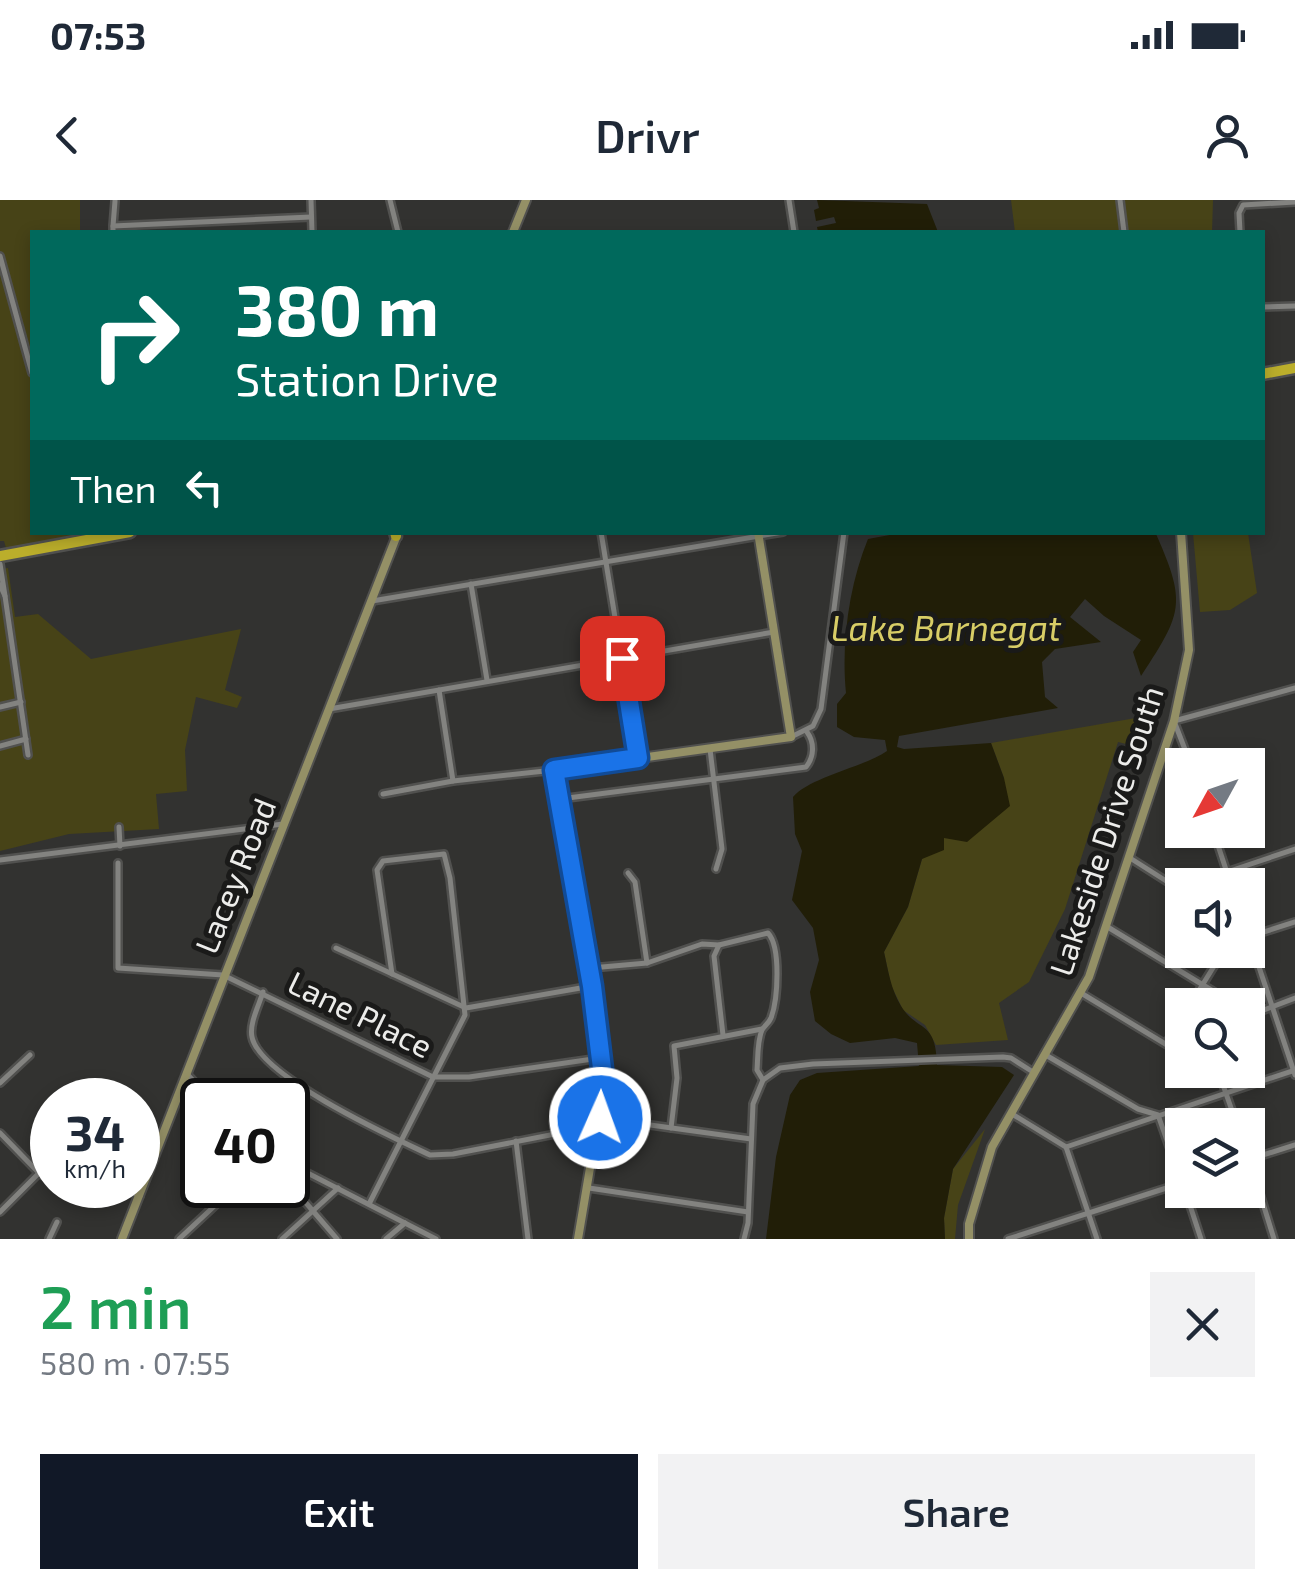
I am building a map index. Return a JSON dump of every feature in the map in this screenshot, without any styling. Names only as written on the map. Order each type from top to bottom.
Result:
[{"type":"highway","points":[[1265,373],[1295,368]]},
{"type":"highway","points":[[0,560],[77,537]]},
{"type":"street","points":[[115,200],[113,230],[311,216]]},
{"type":"street","points":[[311,200],[312,230]]},
{"type":"street","points":[[390,200],[398,230]]},
{"type":"street","points":[[515,230],[526,200]]},
{"type":"street","points":[[788,200],[794,230]]},
{"type":"street","points":[[1120,200],[1124,230]]},
{"type":"street","points":[[1240,230],[1243,205],[1295,202]]},
{"type":"street","points":[[180,223],[180,230]]},
{"type":"street","points":[[0,256],[30,366]]},
{"type":"street","points":[[1265,307],[1295,306]]},
{"type":"street","name":"Lacey Road","points":[[160,1141],[396,535]]},
{"type":"street","points":[[602,535],[638,758]]},
{"type":"street","points":[[371,601],[758,535],[791,737]]},
{"type":"street","points":[[383,794],[807,732],[821,710],[844,535]]},
{"type":"street","name":"Lakeside Drive South","points":[[969,1239],[981,1178],[1010,1112],[1081,993],[1174,721],[1189,650],[1182,535]]},
{"type":"street","points":[[0,560],[28,755]]},
{"type":"street","points":[[471,584],[487,680]]},
{"type":"street","points":[[0,585],[5,596]]},
{"type":"street","points":[[328,710],[774,632]]},
{"type":"street","points":[[1184,748],[1174,721],[1295,688]]},
{"type":"street","points":[[439,690],[454,781]]},
{"type":"street","points":[[0,708],[21,702]]},
{"type":"street","points":[[560,798],[806,767],[812,752],[812,738],[807,732]]},
{"type":"street","points":[[0,746],[26,739]]},
{"type":"street","points":[[710,749],[722,850],[716,869]]},
{"type":"street","points":[[554,770],[590,968],[604,1085],[578,1239]]},
{"type":"street","points":[[0,860],[283,824]]},
{"type":"street","points":[[119,827],[120,846]]},
{"type":"street","points":[[1239,868],[1295,849]]},
{"type":"street","points":[[369,1204],[466,1008],[444,854],[383,861],[377,870],[392,974]]},
{"type":"street","points":[[1128,857],[1165,880]]},
{"type":"street","name":"Lane Place","points":[[118,863],[118,968],[223,976],[433,1077],[469,1077],[600,1058]]},
{"type":"street","points":[[628,874],[635,882],[647,963]]},
{"type":"street","points":[[1265,931],[1295,922]]},
{"type":"street","points":[[1106,926],[1209,988]]},
{"type":"street","points":[[590,968],[647,963],[702,944],[719,945],[768,933],[775,941],[776,986],[771,1018],[762,1029],[757,1070],[763,1080]]},
{"type":"street","points":[[719,945],[714,956],[722,1035]]},
{"type":"street","points":[[336,948],[466,1008],[592,986]]},
{"type":"street","points":[[1201,988],[1213,968]]},
{"type":"street","points":[[1066,1147],[1295,1072],[1258,968]]},
{"type":"street","points":[[263,992],[252,1038],[289,1078]]},
{"type":"street","points":[[1081,993],[1165,1043]]},
{"type":"street","points":[[1265,1009],[1295,998]]},
{"type":"street","points":[[671,1128],[677,1078],[674,1046],[762,1029]]},
{"type":"street","points":[[1044,1054],[1138,1109],[1158,1116]]},
{"type":"street","points":[[0,1082],[30,1055]]},
{"type":"street","points":[[744,1239],[752,1104],[763,1080],[790,1065],[937,1060],[1010,1058],[1033,1072]]},
{"type":"street","points":[[187,1074],[191,1078]]},
{"type":"street","points":[[1224,1088],[1231,1108]]},
{"type":"street","points":[[310,1094],[430,1155],[599,1122],[751,1139]]},
{"type":"street","points":[[1010,1112],[1066,1147],[1097,1239]]},
{"type":"street","points":[[1158,1116],[1165,1135]]},
{"type":"street","points":[[0,1132],[30,1164]]},
{"type":"street","points":[[516,1141],[528,1239]]},
{"type":"street","points":[[1265,1153],[1295,1144]]},
{"type":"street","points":[[310,1174],[436,1239]]},
{"type":"street","points":[[0,1212],[30,1183]]},
{"type":"street","points":[[282,1239],[338,1188]]},
{"type":"street","points":[[589,1188],[748,1212]]},
{"type":"street","points":[[1008,1239],[1165,1190]]},
{"type":"street","name":"Lacey Road","points":[[123,1236],[135,1208]]},
{"type":"street","points":[[178,1239],[212,1208]]},
{"type":"street","points":[[310,1208],[337,1239]]},
{"type":"street","points":[[1191,1208],[1201,1239]]},
{"type":"street","points":[[1264,1208],[1274,1239]]},
{"type":"street","points":[[49,1239],[57,1222]]},
{"type":"street","points":[[386,1239],[404,1223]]},
{"type":"street","points":[[123,1236],[134,1239]]},
{"type":"shaded area","points":[[0,200],[80,200],[80,230],[30,230],[30,535],[78,535],[78,542],[8,555],[4,541],[0,541]]},
{"type":"shaded area","points":[[1011,200],[1213,200],[1212,230],[1015,230]]},
{"type":"shaded area","points":[[1193,535],[1248,535],[1257,593],[1230,610],[1200,612]]},
{"type":"shaded area","points":[[8,568],[15,617],[38,614],[91,659],[241,629],[225,690],[242,697],[237,708],[196,697],[185,750],[187,791],[156,794],[159,829],[69,834],[0,851],[0,569]]},
{"type":"shaded area","points":[[1159,714],[1147,749],[1118,742],[1065,909],[1029,982],[999,1003],[1008,1040],[936,1045],[925,1025],[903,1010],[891,985],[884,952],[908,907],[922,859],[1004,778],[991,743]]},
{"type":"shaded area","points":[[985,1129],[958,1205],[955,1239],[945,1239],[944,1218],[953,1169]]},
{"type":"water","points":[[817,200],[927,204],[937,230],[818,230],[817,227],[836,223],[834,217],[816,221],[814,210],[819,208]]},
{"type":"water","name":"Lake Barnegat","points":[[890,535],[1156,535],[1173,577],[1176,608],[1165,637],[1141,676],[1133,652],[1141,640],[1085,599],[1070,617],[1101,642],[1055,649],[1042,662],[1045,697],[1058,708],[899,736],[897,747],[904,749],[991,743],[1010,806],[967,842],[944,838],[944,850],[922,859],[908,907],[884,952],[892,987],[907,1014],[930,1033],[937,1065],[1002,1067],[1014,1075],[953,1169],[944,1218],[945,1239],[766,1239],[776,1157],[790,1095],[800,1080],[817,1073],[919,1066],[917,1043],[895,1038],[850,1043],[815,1021],[810,992],[819,960],[813,928],[792,900],[802,851],[795,834],[793,797],[812,784],[887,751],[885,740],[854,737],[837,727],[837,704],[846,693],[848,615],[868,539]]},
{"type":"route","points":[[600,1118],[604,1085],[592,986],[554,770],[638,758],[622,658]]}]
